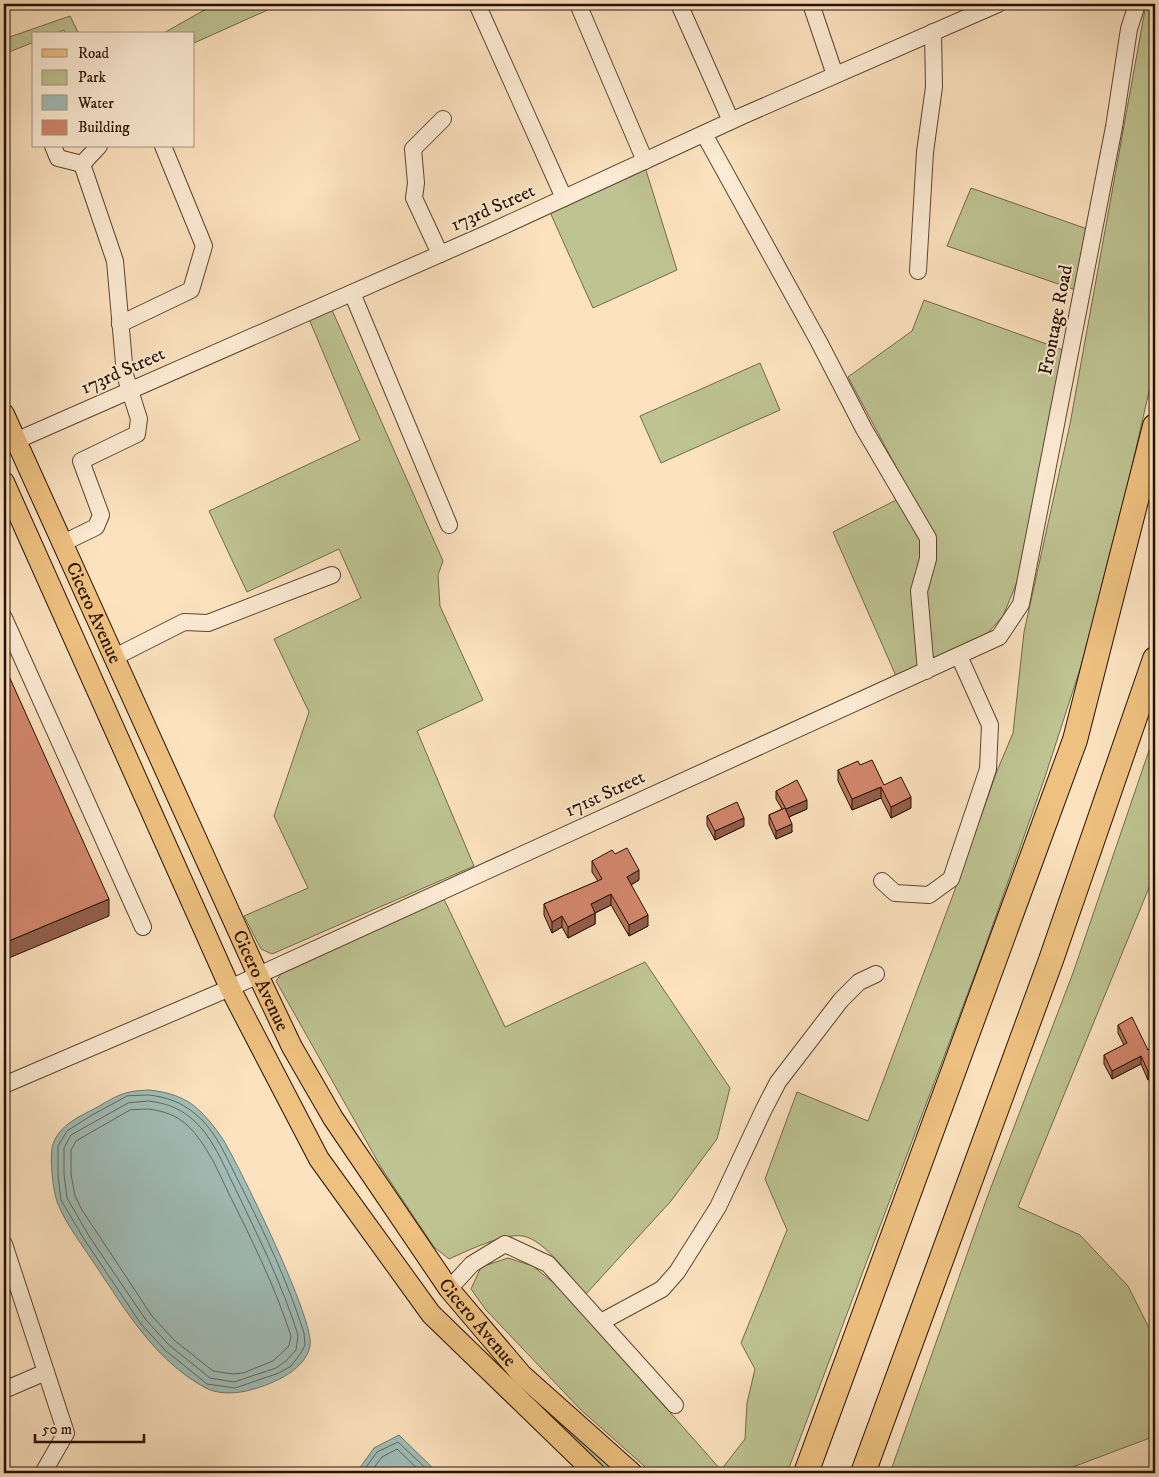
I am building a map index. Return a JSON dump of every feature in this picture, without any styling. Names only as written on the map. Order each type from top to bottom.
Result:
[{"type":"highway","points":[[806,1473],[1075,740],[1155,426]]},
{"type":"highway","points":[[864,1473],[1051,960],[1155,660]]},
{"type":"main road","name":"Cicero Avenue","points":[[4,414],[10,443],[61,544],[258,975],[292,1047],[333,1118],[449,1289],[522,1375],[632,1473]]},
{"type":"main road","name":"Cicero Avenue","points":[[4,482],[230,988],[319,1158],[431,1314],[595,1473]]},
{"type":"street","points":[[477,4],[564,198]]},
{"type":"street","points":[[578,4],[645,161]]},
{"type":"street","points":[[679,4],[731,121]]},
{"type":"street","points":[[812,4],[834,75]]},
{"type":"street","name":"173rd Street","points":[[10,443],[440,254],[731,121],[998,4]]},
{"type":"street","name":"Frontage Road","points":[[999,637],[1021,604],[1114,127],[1129,29],[1137,4]]},
{"type":"street","points":[[918,271],[925,152],[934,87],[933,32]]},
{"type":"street","points":[[440,254],[414,198],[414,148],[443,119]]},
{"type":"street","points":[[704,134],[819,342],[864,430],[928,538],[928,559],[919,590],[926,670]]},
{"type":"street","points":[[54,148],[58,158],[82,164]]},
{"type":"street","points":[[82,164],[97,148]]},
{"type":"street","points":[[120,324],[191,290],[204,246],[164,148]]},
{"type":"street","points":[[61,544],[96,527],[101,515],[81,461],[137,434],[139,420],[125,375],[115,261],[82,164]]},
{"type":"street","points":[[352,293],[449,525]]},
{"type":"street","points":[[113,658],[184,622],[208,623],[332,576]]},
{"type":"street","points":[[4,618],[143,927]]},
{"type":"street","name":"171st Street","points":[[4,1085],[230,988],[999,637]]},
{"type":"street","points":[[882,881],[895,893],[929,895],[951,879],[988,769],[990,725],[959,656]]},
{"type":"street","points":[[601,1322],[662,1289],[677,1272],[718,1207],[778,1082],[841,1000],[859,982],[876,974]]},
{"type":"street","points":[[4,1244],[66,1432],[43,1473]]},
{"type":"street","points":[[449,1289],[472,1264],[505,1244],[548,1264],[675,1405]]},
{"type":"street","points":[[4,1390],[46,1372]]},
{"type":"green space","points":[[215,4],[281,4],[195,43],[195,32],[166,32]]},
{"type":"green space","points":[[1146,4],[1155,4],[1155,365],[1115,541],[1081,666],[1045,777],[980,961],[787,1473],[652,1473],[581,1410],[486,1310],[471,1289],[481,1267],[508,1258],[533,1266],[560,1288],[721,1470],[745,1439],[747,1403],[755,1369],[741,1343],[787,1230],[765,1179],[797,1092],[868,1121],[953,895],[997,771],[1013,733],[1024,632],[1070,424]]},
{"type":"green space","points":[[70,16],[78,32],[65,32],[64,30],[59,32],[32,32],[32,43],[4,54],[4,39]]},
{"type":"green space","points":[[645,167],[677,270],[593,308],[549,210]]},
{"type":"green space","points":[[971,188],[1090,230],[1076,290],[947,246]]},
{"type":"green space","points":[[924,300],[1066,351],[1017,582],[1003,616],[985,636],[896,676],[833,532],[910,493],[848,377],[912,331]]},
{"type":"green space","points":[[332,310],[443,561],[438,575],[440,606],[483,700],[417,731],[474,866],[272,954],[261,949],[244,916],[308,888],[274,816],[309,712],[274,639],[361,598],[339,549],[247,592],[209,511],[360,440],[309,319]]},
{"type":"green space","points":[[760,363],[780,410],[661,463],[640,416]]},
{"type":"green space","points":[[1155,733],[1155,873],[1018,1207],[1080,1235],[1128,1286],[1155,1340],[1155,1436],[1057,1473],[890,1473],[988,1195],[1073,973]]},
{"type":"green space","points":[[442,895],[505,1027],[645,962],[730,1088],[717,1139],[671,1201],[585,1295],[549,1252],[531,1239],[523,1236],[506,1237],[496,1240],[449,1259],[434,1247],[382,1169],[276,981],[286,967]]},
{"type":"green space","points":[[519,1382],[620,1473],[607,1473],[516,1385]]},
{"type":"water","points":[[149,1090],[170,1094],[189,1102],[216,1129],[245,1182],[275,1245],[301,1307],[310,1346],[307,1355],[293,1370],[265,1386],[241,1392],[219,1392],[204,1387],[171,1363],[156,1349],[130,1317],[76,1236],[56,1199],[51,1157],[53,1144],[64,1127],[114,1098],[126,1093]]},
{"type":"water","points":[[399,1435],[438,1473],[356,1473],[374,1448]]},
{"type":"building","points":[[4,665],[109,899],[4,943]]},
{"type":"building","points":[[872,760],[884,785],[901,777],[911,797],[891,807],[881,787],[852,799],[838,770],[858,761],[860,765]]},
{"type":"building","points":[[797,780],[807,800],[786,809],[776,791]]},
{"type":"building","points":[[737,802],[744,818],[715,831],[707,816]]},
{"type":"building","points":[[785,808],[792,824],[776,831],[769,815]]},
{"type":"building","points":[[627,848],[639,870],[627,877],[648,915],[629,925],[611,894],[591,904],[595,913],[568,927],[562,916],[552,922],[544,904],[602,879],[592,861],[612,850],[615,854]]},
{"type":"building","points":[[1132,1017],[1148,1050],[1155,1046],[1155,1073],[1153,1069],[1148,1071],[1141,1056],[1112,1071],[1104,1055],[1127,1043],[1118,1025]]}]
